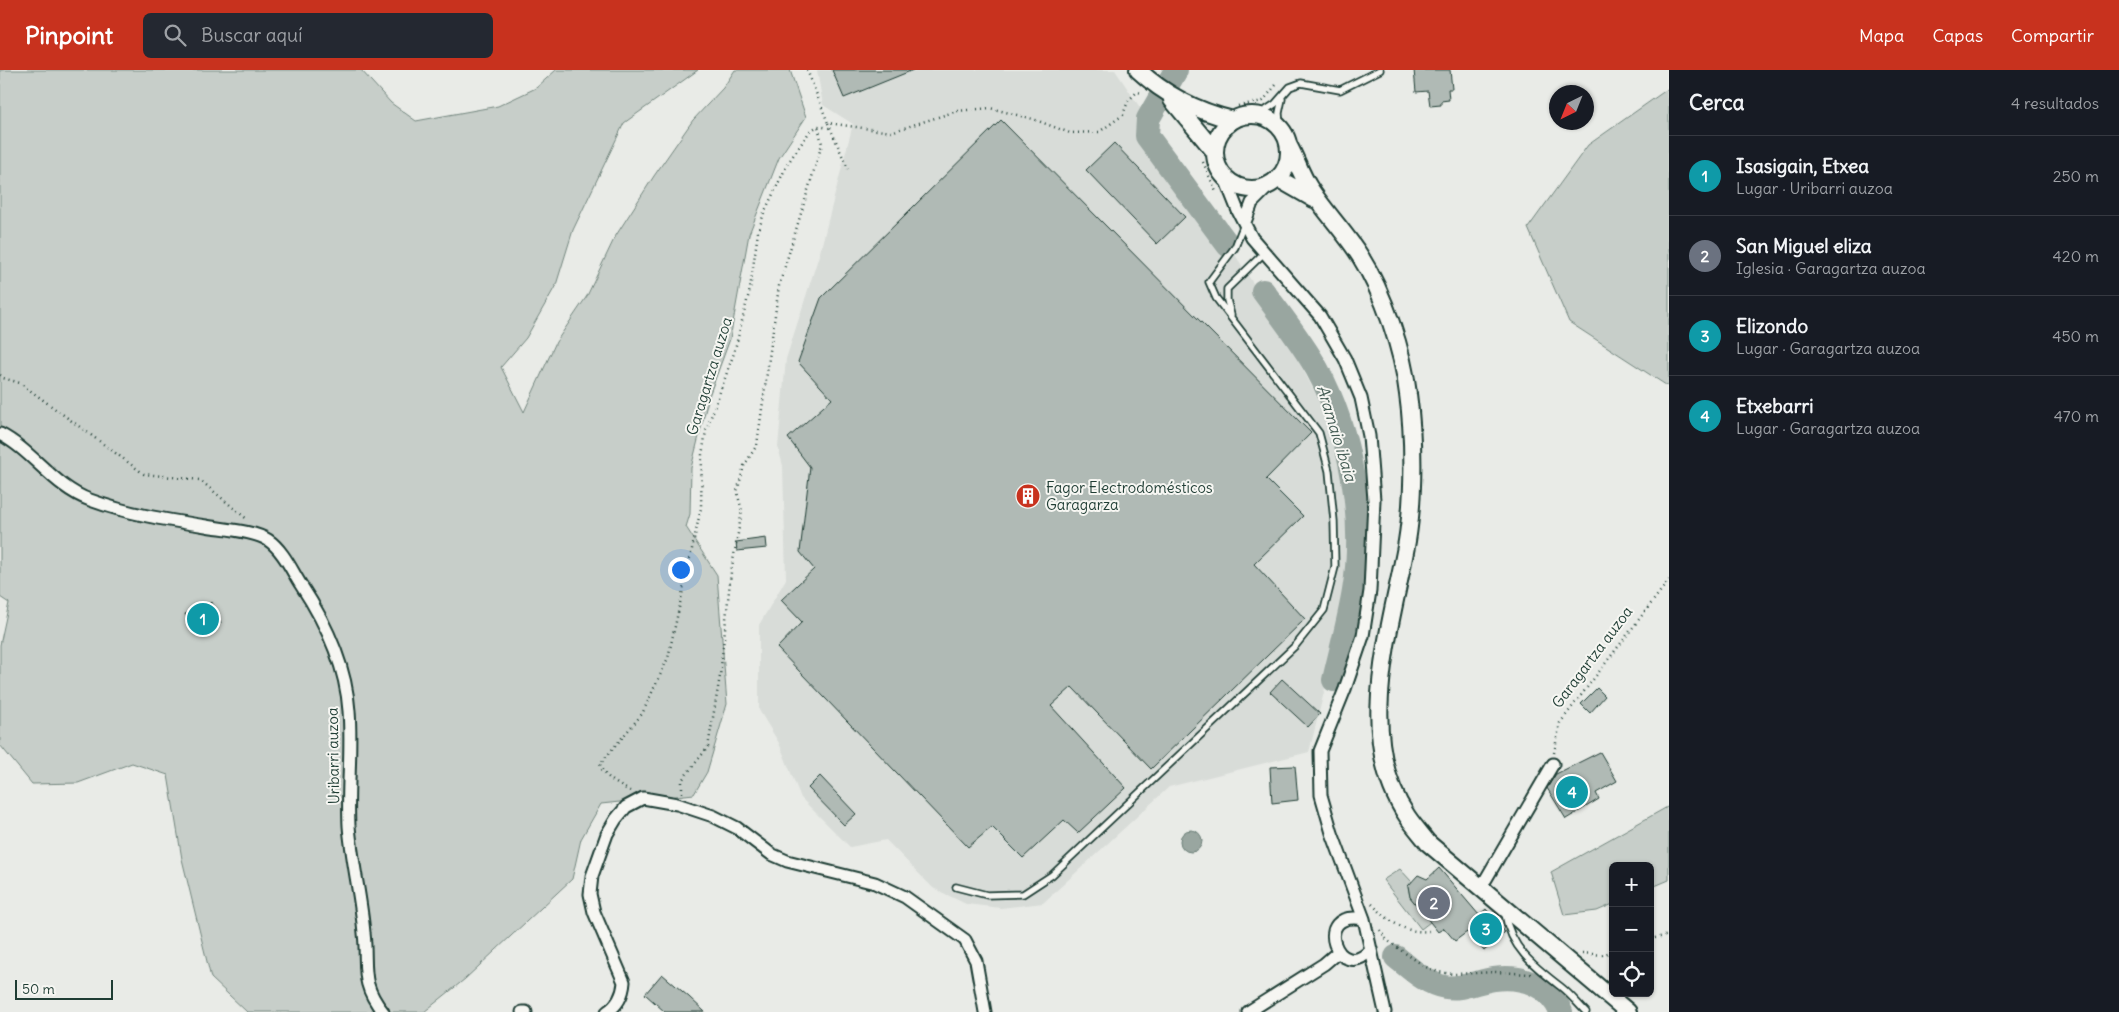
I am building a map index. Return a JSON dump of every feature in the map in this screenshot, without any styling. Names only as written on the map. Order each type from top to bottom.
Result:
[{"type":"main road","points":[[1143,80],[1169,96],[1194,108],[1234,113],[1243,116],[1265,117],[1280,128],[1302,174],[1320,203],[1361,257],[1393,324],[1408,394],[1411,501],[1407,538],[1382,677],[1378,718],[1381,746],[1387,771],[1406,815],[1428,843],[1628,1012]]},
{"type":"main road","points":[[1169,96],[1224,176],[1241,188],[1255,190],[1274,183],[1288,165],[1288,146]]},
{"type":"main road","points":[[1208,154],[1234,113]]},
{"type":"main road","points":[[1274,183],[1301,189],[1320,203]]},
{"type":"street","points":[[1224,176],[1238,211],[1252,238],[1320,316],[1345,359],[1361,398],[1369,436],[1374,500],[1370,592],[1363,636],[1345,689],[1320,751],[1321,795],[1332,834],[1364,919],[1385,1012]]},
{"type":"street","points":[[1245,222],[1252,204],[1274,183]]},
{"type":"street","name":"Uribarri auzoa","points":[[0,434],[29,455],[64,486],[89,500],[137,515],[238,531],[268,540],[282,555],[324,622],[340,664],[350,710],[349,817],[351,853],[365,935],[364,964],[367,986],[374,1002],[383,1012]]},
{"type":"street","points":[[1479,887],[1486,879],[1553,764]]},
{"type":"street","points":[[607,1012],[620,999],[624,991],[624,982],[594,912],[590,894],[592,876],[601,847],[616,819],[626,807],[643,798],[683,806],[713,816],[737,828],[771,854],[787,861],[859,879],[898,893],[965,940],[976,961],[985,1012]]},
{"type":"street","points":[[1364,919],[1352,916],[1344,919],[1335,927],[1332,936],[1338,952],[1347,959],[1355,961],[1365,956],[1371,949]]},
{"type":"street","points":[[1248,1012],[1324,964],[1338,952]]},
{"type":"lane","points":[[1257,116],[1290,87],[1301,83],[1340,90],[1380,70]]},
{"type":"lane","points":[[1280,128],[1279,113],[1284,94]]},
{"type":"lane","points":[[956,886],[987,895],[1023,894],[1052,875],[1296,645],[1324,610],[1335,567],[1334,521],[1329,471],[1318,433],[1216,298],[1209,282],[1235,247],[1245,222]]},
{"type":"lane","points":[[1231,317],[1227,300],[1227,289],[1264,252]]},
{"type":"lane","points":[[1504,909],[1509,927],[1521,954],[1562,988],[1586,1012]]},
{"type":"path","points":[[807,70],[829,128],[848,169]]},
{"type":"path","points":[[828,122],[892,132],[957,111],[990,108],[1033,119],[1070,133],[1099,132],[1123,115],[1128,101],[1137,92],[1143,80]]},
{"type":"path","points":[[1234,113],[1263,101],[1276,84],[1284,94]]},
{"type":"path","points":[[683,806],[682,780],[708,748],[720,676],[731,572],[742,511],[737,492],[744,466],[757,445],[779,286],[822,144],[818,126],[829,128]]},
{"type":"path","name":"Garagartza auzoa","points":[[643,798],[611,779],[602,770],[600,764],[642,714],[668,658],[701,508],[702,455],[706,431],[734,353],[750,289],[758,232],[770,198],[785,170],[810,131],[818,126]]},
{"type":"path","points":[[1208,154],[1220,202]]},
{"type":"path","points":[[0,375],[26,388],[144,474],[200,480],[246,518],[263,539]]},
{"type":"path","name":"Garagartza auzoa","points":[[1553,764],[1560,723],[1669,580]]},
{"type":"path","points":[[1372,909],[1369,902],[1398,926],[1415,932],[1429,931]]},
{"type":"path","points":[[1377,923],[1387,940],[1426,967],[1438,972],[1454,974],[1514,972],[1550,979]]},
{"type":"path","points":[[1654,938],[1669,934]]},
{"type":"shaded area","points":[[0,70],[361,70],[391,103],[416,121],[498,106],[536,88],[556,70],[698,70],[624,123],[573,230],[556,285],[526,338],[501,367],[524,412],[556,342],[587,296],[615,237],[693,120],[723,88],[735,70],[790,70],[806,117],[779,158],[749,234],[730,339],[709,396],[691,468],[690,514],[686,527],[717,575],[727,704],[707,772],[694,794],[601,804],[581,839],[572,879],[465,979],[424,1012],[247,1012],[211,978],[182,859],[168,775],[132,763],[78,783],[32,784],[0,745],[0,645],[9,603],[0,597]]},
{"type":"shaded area","name":"Fagor Electrodomésticos Garagarza","points":[[817,70],[1115,70],[1191,184],[1284,333],[1340,441],[1350,553],[1336,644],[1309,752],[1169,787],[1043,903],[1001,908],[966,904],[933,888],[886,840],[850,847],[801,798],[779,743],[759,710],[759,625],[786,579],[783,466],[778,447],[786,359],[820,252],[853,124],[823,105]]},
{"type":"shaded area","points":[[1669,88],[1669,387],[1569,322],[1528,228],[1588,145]]},
{"type":"shaded area","points":[[1669,806],[1669,880],[1654,886],[1654,862],[1609,862],[1609,906],[1597,911],[1564,915],[1551,872]]},
{"type":"shaded area","points":[[1191,830],[1201,837],[1202,841],[1195,851],[1191,852],[1181,845],[1180,841],[1187,831]]},
{"type":"shaded area","points":[[1400,869],[1412,882],[1408,886],[1410,897],[1430,922],[1421,929],[1383,880]]},
{"type":"building","points":[[832,70],[913,70],[844,98]]},
{"type":"building","points":[[1414,70],[1450,70],[1452,89],[1448,89],[1449,100],[1441,101],[1441,105],[1430,106],[1428,91],[1416,92]]},
{"type":"building","name":"Fagor Electrodomésticos Garagarza","points":[[1001,120],[1311,433],[1266,479],[1303,516],[1254,564],[1305,619],[1151,769],[1072,687],[1051,706],[1126,788],[1078,833],[1064,820],[1023,858],[992,827],[968,847],[777,648],[802,622],[781,600],[814,569],[800,552],[810,467],[788,438],[832,399],[798,362],[821,298]]},
{"type":"building","points":[[1114,143],[1185,217],[1157,244],[1086,170]]},
{"type":"building","points":[[766,538],[767,548],[737,551],[736,542]]},
{"type":"building","points":[[212,602],[221,623],[195,635],[185,614]]},
{"type":"building","points":[[1282,679],[1320,714],[1308,727],[1270,692]]},
{"type":"building","points":[[1597,688],[1605,696],[1590,713],[1581,704]]},
{"type":"building","points":[[1600,752],[1617,781],[1596,793],[1599,799],[1566,819],[1547,788],[1556,774]]},
{"type":"building","points":[[1295,766],[1298,800],[1272,803],[1270,767]]},
{"type":"building","points":[[820,776],[856,814],[844,825],[808,788]]},
{"type":"building","points":[[1439,868],[1479,915],[1486,909],[1505,932],[1484,951],[1467,932],[1455,941],[1444,928],[1438,932],[1410,897],[1408,886],[1418,875],[1427,879]]},
{"type":"building","points":[[662,974],[705,1012],[665,1012],[645,994]]},
{"type":"waterway","name":"Aramaio ibaia","points":[[1176,70],[1148,119],[1147,136],[1228,245]]},
{"type":"waterway","name":"Aramaio ibaia","points":[[1263,291],[1305,349],[1329,393],[1339,420],[1353,477],[1357,506],[1357,564],[1352,602],[1334,680]]},
{"type":"waterway","name":"Aramaio ibaia","points":[[1396,957],[1431,983],[1445,987],[1451,988],[1505,978],[1525,981],[1534,984],[1550,995],[1561,1012]]},
{"type":"place","name":"Fagor Electrodomésticos Garagarza","points":[[1028,496]]},
{"type":"place","name":"Isasigain, Etxea","points":[[203,619]]},
{"type":"place","name":"Etxebarri","points":[[1572,792]]},
{"type":"place","name":"San Miguel eliza","points":[[1434,903]]},
{"type":"place","name":"Elizondo","points":[[1486,929]]}]
